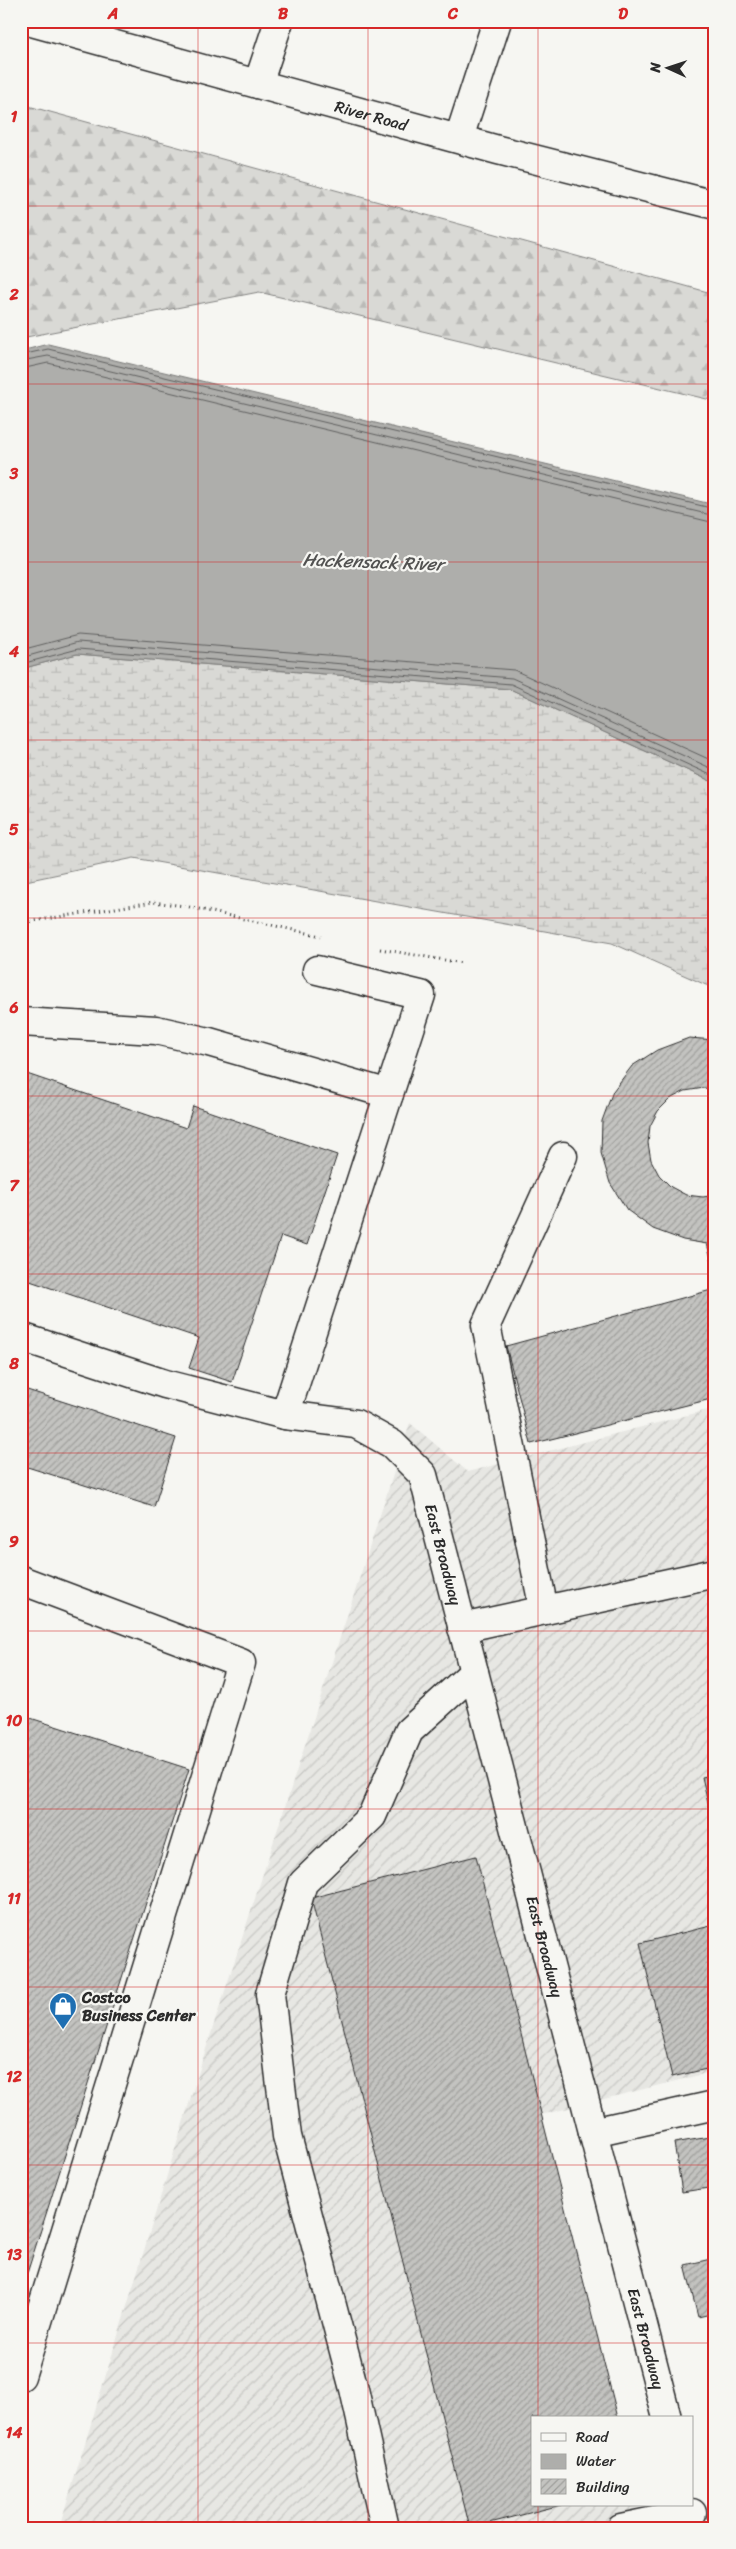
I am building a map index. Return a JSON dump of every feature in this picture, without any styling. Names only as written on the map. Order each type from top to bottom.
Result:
[{"type":"street","name":"River Road","points":[[28,21],[715,206]]},
{"type":"street","points":[[258,84],[279,21]]},
{"type":"street","points":[[459,138],[497,21]]},
{"type":"street","points":[[21,1337],[165,1384],[286,1415],[421,995],[317,970]]},
{"type":"street","points":[[21,1022],[156,1030],[209,1042],[389,1094]]},
{"type":"street","points":[[544,1610],[486,1325],[563,1156]]},
{"type":"street","name":"East Broadway","points":[[286,1415],[356,1424],[392,1444],[423,1475],[666,2416]]},
{"type":"street","points":[[462,1628],[715,1573]]},
{"type":"street","points":[[21,1580],[241,1663],[21,2376]]},
{"type":"street","points":[[384,2528],[354,2389],[287,2136],[270,1994],[303,1883],[372,1816],[409,1731],[474,1672]]},
{"type":"street","points":[[593,2132],[715,2105]]},
{"type":"street","points":[[630,2527],[692,2515]]},
{"type":"path","points":[[21,923],[154,902],[185,906],[327,938]]},
{"type":"path","points":[[374,948],[462,964]]},
{"type":"shaded area","points":[[715,1408],[715,2071],[541,2115],[531,2416],[531,2506],[636,2506],[641,2528],[59,2528],[203,2058],[410,1423],[468,1472]]},
{"type":"green space","points":[[21,104],[715,294],[715,401],[259,292],[21,338]]},
{"type":"green space","points":[[77,654],[510,689],[715,783],[715,989],[612,943],[134,858],[21,882],[21,669]]},
{"type":"water","name":"Hackensack River","points":[[48,344],[715,505],[715,783],[510,689],[77,654],[21,669],[21,351]]},
{"type":"building","points":[[689,1038],[715,1040],[715,1090],[704,1088],[685,1091],[670,1099],[658,1111],[650,1126],[648,1143],[651,1160],[659,1175],[671,1187],[686,1195],[703,1197],[715,1195],[715,1272],[707,1244],[683,1240],[653,1229],[627,1210],[610,1183],[601,1153],[602,1121],[613,1091],[632,1066],[657,1050]]},
{"type":"building","points":[[21,1072],[186,1128],[193,1106],[337,1155],[307,1245],[281,1236],[232,1382],[189,1368],[199,1338],[21,1278]]},
{"type":"building","points":[[715,1289],[715,1398],[531,1444],[506,1346]]},
{"type":"building","points":[[21,1388],[176,1438],[154,1507],[21,1465]]},
{"type":"building","name":"Costco Business Center","points":[[21,1715],[189,1769],[21,2292]]},
{"type":"building","points":[[715,1774],[715,1832],[702,1777]]},
{"type":"building","points":[[476,1856],[617,2416],[531,2416],[531,2506],[557,2506],[470,2528],[311,1898]]},
{"type":"building","points":[[715,1925],[715,2067],[672,2077],[640,1943]]},
{"type":"building","points":[[715,2136],[715,2187],[682,2192],[674,2143]]},
{"type":"building","points":[[715,2258],[715,2313],[698,2317],[685,2265]]},
{"type":"place","name":"Costco Business Center","points":[[63,2030]]}]
